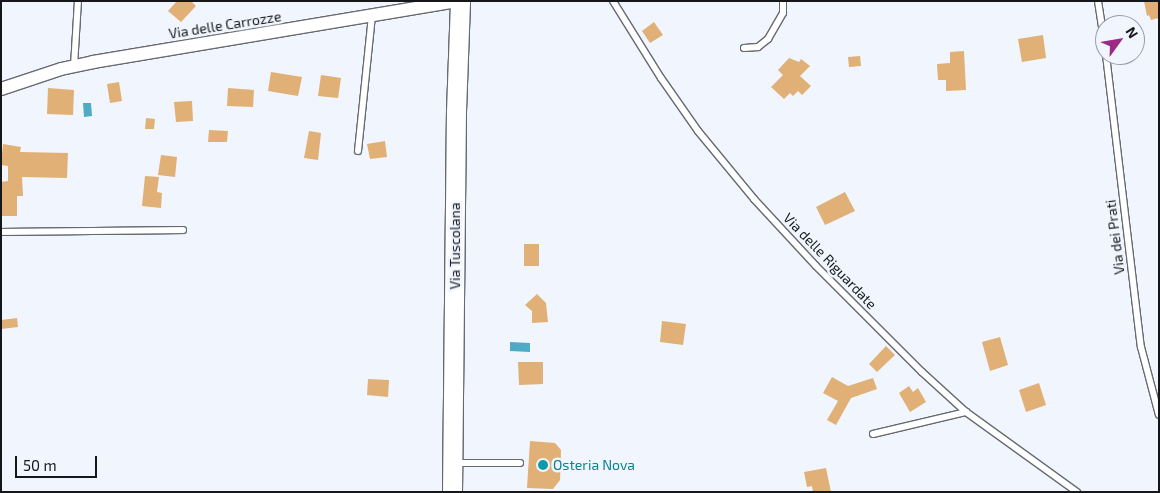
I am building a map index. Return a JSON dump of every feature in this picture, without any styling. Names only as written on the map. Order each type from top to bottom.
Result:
[{"type":"main road","name":"Via Tuscolana","points":[[452,492],[458,1]]},
{"type":"street","name":"Via delle Carrozze","points":[[1,89],[74,66],[458,1]]},
{"type":"lane","points":[[74,66],[78,1]]},
{"type":"lane","name":"Via delle Riguardate","points":[[613,1],[684,112],[741,184],[821,271],[932,382],[966,412],[1077,492]]},
{"type":"lane","points":[[744,48],[758,47],[768,39],[783,13],[783,1]]},
{"type":"lane","points":[[1098,1],[1100,15]]},
{"type":"lane","points":[[358,151],[372,16]]},
{"type":"lane","name":"Via dei Prati","points":[[1107,65],[1141,347],[1146,373],[1159,415]]},
{"type":"lane","points":[[1,232],[183,230]]},
{"type":"lane","points":[[872,434],[966,412]]},
{"type":"lane","points":[[453,463],[520,463]]},
{"type":"water","points":[[83,103],[91,103],[92,116],[84,117]]},
{"type":"water","points":[[510,342],[530,343],[530,352],[510,351]]},
{"type":"building","points":[[177,1],[191,1],[196,6],[181,22],[168,11]]},
{"type":"building","points":[[1144,1],[1159,1],[1159,18],[1151,20],[1149,15],[1147,16]]},
{"type":"building","points":[[654,22],[663,35],[650,43],[642,31]]},
{"type":"building","points":[[1043,35],[1046,58],[1022,62],[1018,39]]},
{"type":"building","points":[[964,51],[966,90],[946,91],[946,80],[938,80],[937,64],[950,63],[950,52]]},
{"type":"building","points":[[860,56],[861,66],[849,67],[848,57]]},
{"type":"building","points":[[789,58],[799,62],[801,59],[810,66],[800,76],[811,86],[802,95],[798,91],[793,96],[790,93],[784,99],[771,87],[783,75],[778,70]]},
{"type":"building","points":[[271,72],[302,77],[298,96],[268,91]]},
{"type":"building","points":[[321,75],[341,78],[338,98],[318,96]]},
{"type":"building","points":[[119,82],[122,101],[110,103],[107,84]]},
{"type":"building","points":[[48,88],[74,90],[73,115],[47,114]]},
{"type":"building","points":[[228,88],[254,90],[253,107],[227,106]]},
{"type":"building","points":[[192,101],[193,121],[176,122],[174,102]]},
{"type":"building","points":[[146,118],[155,119],[154,129],[145,129]]},
{"type":"building","points":[[209,130],[228,131],[227,142],[208,142]]},
{"type":"building","points":[[309,131],[321,133],[318,160],[304,158]]},
{"type":"building","points":[[385,141],[387,157],[370,159],[367,144]]},
{"type":"building","points":[[3,144],[21,147],[20,152],[68,153],[67,178],[22,177],[23,196],[17,196],[17,216],[1,216],[1,182],[8,181],[8,166],[1,165]]},
{"type":"building","points":[[161,155],[177,157],[175,177],[158,175]]},
{"type":"building","points":[[145,176],[159,177],[157,192],[162,193],[161,208],[142,206]]},
{"type":"building","points":[[845,192],[855,211],[825,225],[816,207]]},
{"type":"building","points":[[524,244],[539,244],[539,266],[524,266]]},
{"type":"building","points":[[537,294],[546,303],[548,322],[532,323],[532,311],[525,305]]},
{"type":"building","points":[[17,318],[18,327],[1,329],[1,320]]},
{"type":"building","points":[[662,321],[686,324],[683,345],[660,342]]},
{"type":"building","points":[[1000,337],[1008,365],[990,371],[982,342]]},
{"type":"building","points":[[886,346],[895,355],[877,372],[869,364]]},
{"type":"building","points":[[518,362],[543,362],[543,384],[519,385]]},
{"type":"building","points":[[832,377],[848,386],[873,378],[877,389],[851,398],[836,425],[827,420],[838,401],[823,393]]},
{"type":"building","points":[[368,379],[389,380],[388,397],[367,395]]},
{"type":"building","points":[[1039,383],[1046,405],[1026,412],[1019,390]]},
{"type":"building","points":[[909,386],[913,392],[918,388],[926,402],[910,412],[899,393]]},
{"type":"building","points":[[530,441],[555,443],[561,450],[560,480],[553,489],[527,488]]},
{"type":"building","points":[[826,468],[831,492],[813,492],[812,486],[807,487],[804,472]]},
{"type":"place","name":"Osteria Nova","points":[[543,465]]}]
